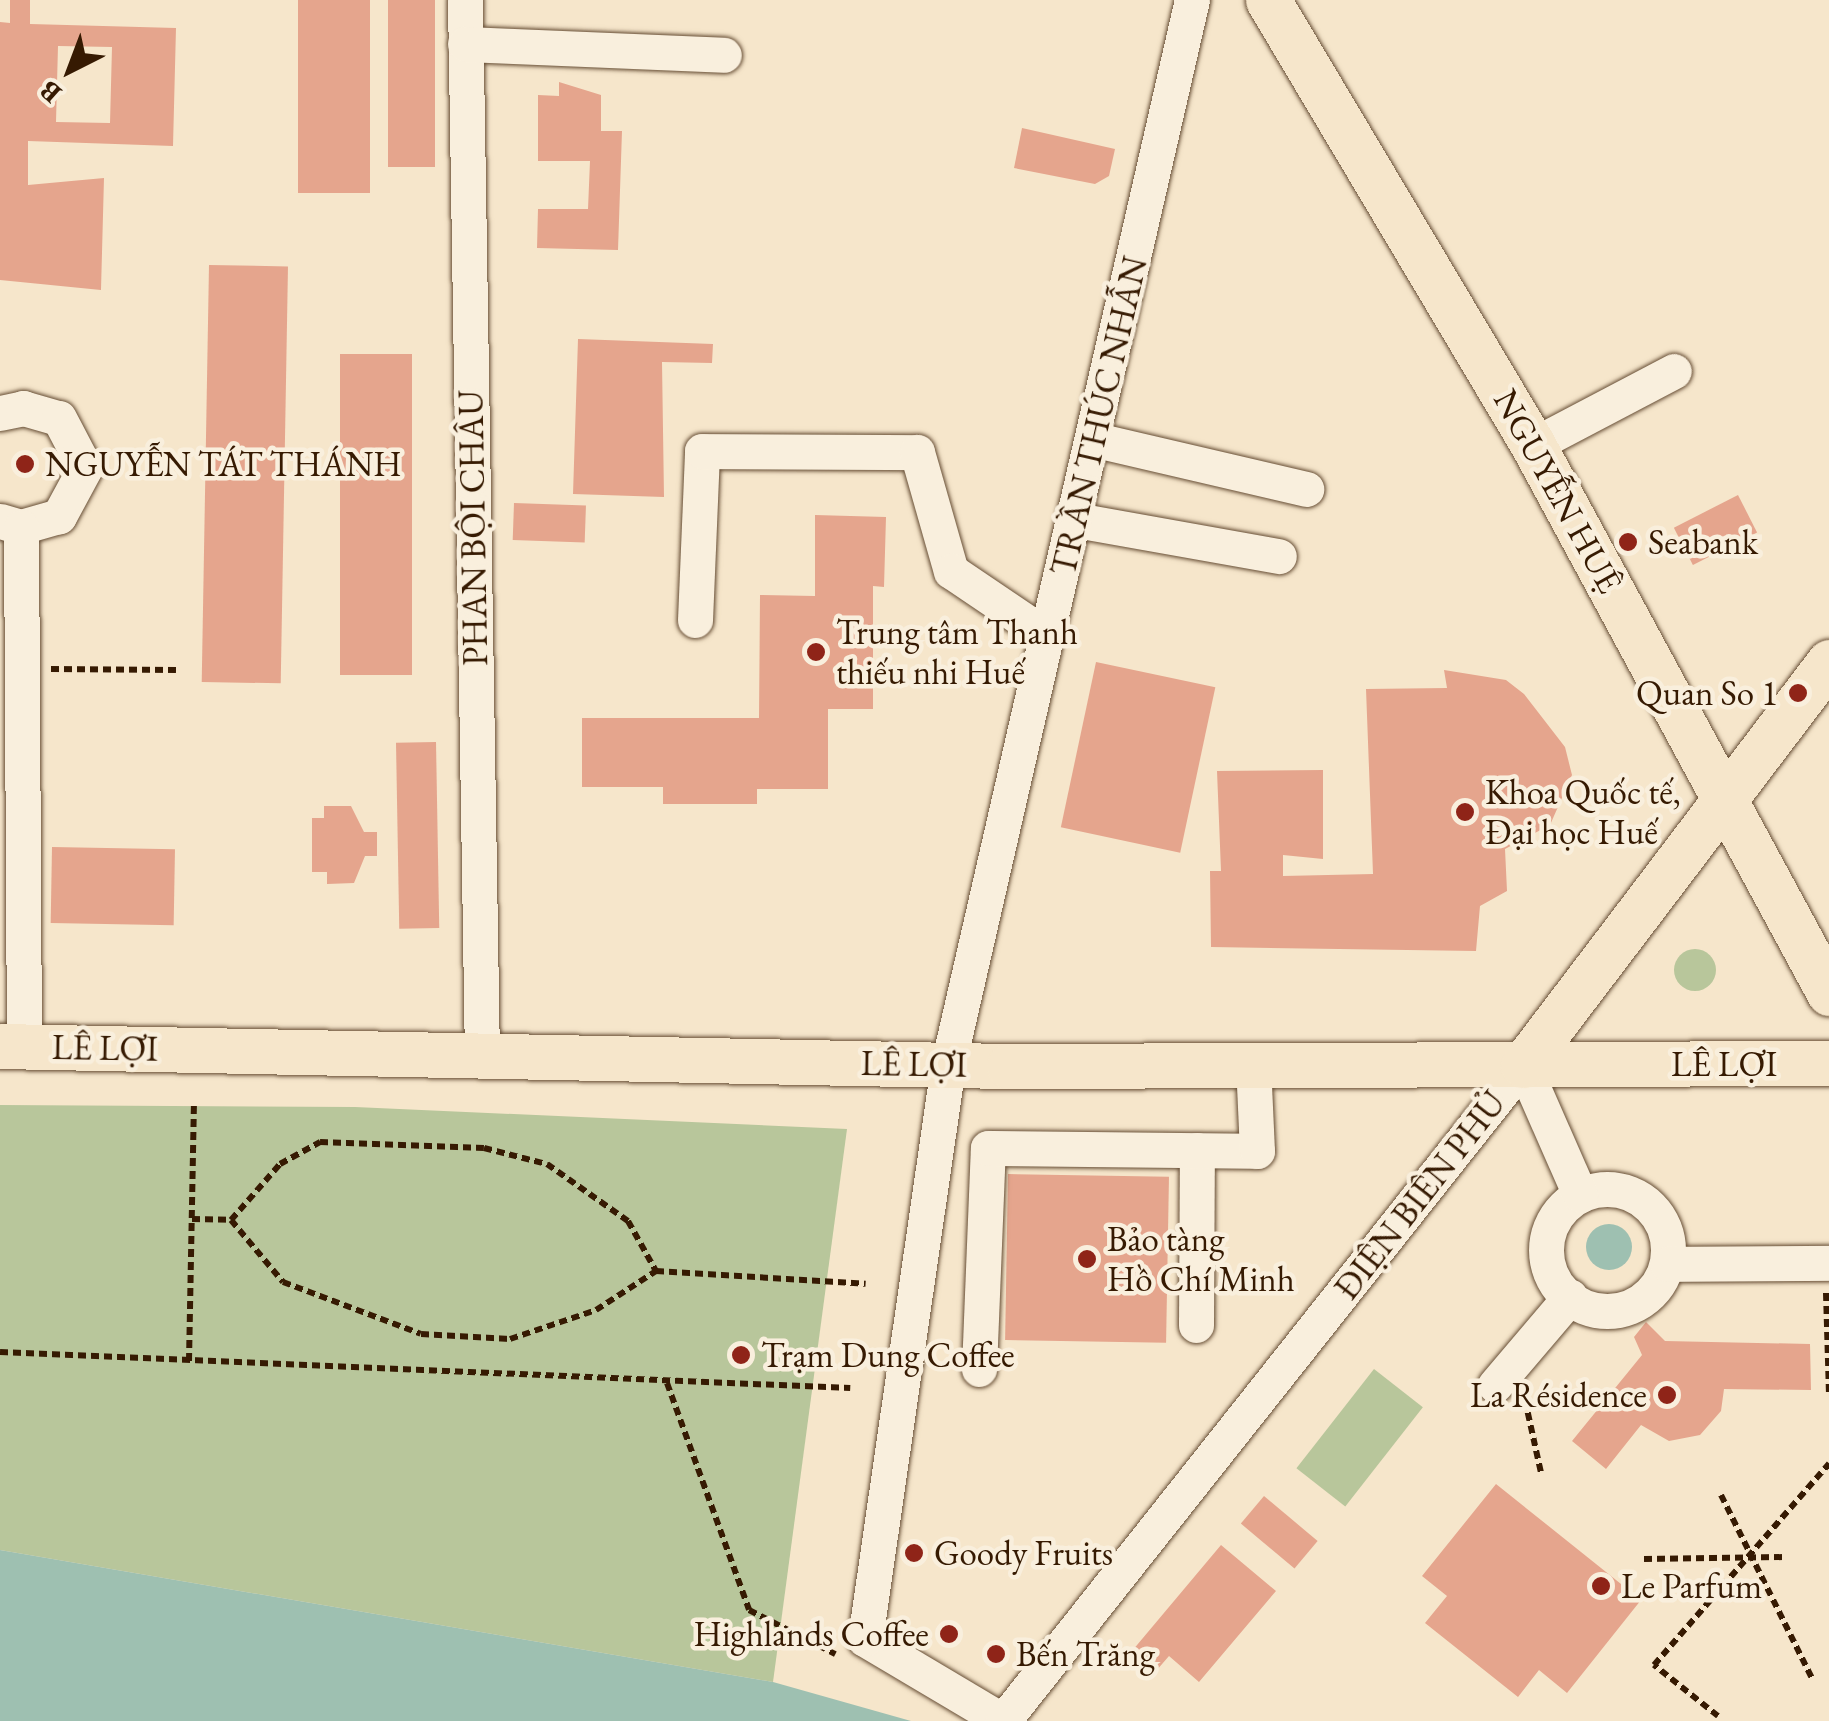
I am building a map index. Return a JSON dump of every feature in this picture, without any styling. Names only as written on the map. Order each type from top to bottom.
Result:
[{"type":"main road","name":"NGUYỄN HUỆ","points":[[1268,0],[1534,445],[1728,797],[1829,993]]},
{"type":"main road","name":"ĐIỆN BIÊN PHỦ","points":[[1523,1065],[1829,662]]},
{"type":"main road","name":"LÊ LỢI","points":[[12,1046],[948,1064],[1829,1063]]},
{"type":"street","name":"PHAN BỘI CHÂU","points":[[465,0],[482,1056]]},
{"type":"street","name":"TRẦN THÚC NHẪN","points":[[1002,1721],[865,1639],[948,1064],[1046,636],[1096,440],[1192,0]]},
{"type":"street","points":[[466,44],[724,54]]},
{"type":"street","points":[[1534,445],[1674,371]]},
{"type":"street","points":[[0,413],[42,410],[82,452],[73,503],[10,524],[21,670],[12,1046]]},
{"type":"street","points":[[1096,440],[1306,490]]},
{"type":"street","points":[[694,620],[702,452],[917,452],[950,571],[1046,636]]},
{"type":"street","points":[[1076,520],[1279,556]]},
{"type":"street","points":[[979,1369],[988,1148],[1257,1151],[1253,1064]]},
{"type":"street","points":[[1523,1065],[1580,1195]]},
{"type":"street","name":"ĐIỆN BIÊN PHỦ","points":[[1002,1721],[1523,1065]]},
{"type":"street","points":[[1196,1325],[1197,1150]]},
{"type":"street","points":[[1667,1264],[1652,1208],[1619,1190],[1580,1195],[1547,1238],[1552,1275],[1570,1297],[1594,1309],[1632,1306],[1667,1264],[1827,1263]]},
{"type":"street","points":[[1505,1372],[1570,1297]]},
{"type":"path","points":[[21,670],[176,670]]},
{"type":"path","points":[[189,1361],[194,1103]]},
{"type":"path","points":[[231,1220],[280,1164],[320,1142],[484,1148],[548,1164],[628,1221],[656,1271]]},
{"type":"path","points":[[192,1219],[231,1220],[283,1282],[421,1334],[510,1339],[596,1310],[656,1271],[866,1284]]},
{"type":"path","points":[[1827,1263],[1829,1396]]},
{"type":"path","points":[[0,1352],[850,1388]]},
{"type":"path","points":[[1505,1372],[1541,1474]]},
{"type":"path","points":[[667,1383],[749,1610],[844,1659]]},
{"type":"path","points":[[1718,1716],[1654,1665],[1829,1464]]},
{"type":"path","points":[[1721,1495],[1813,1680]]},
{"type":"path","points":[[1644,1559],[1783,1557]]},
{"type":"shaded area","points":[[1695,949],[1710,955],[1716,970],[1710,985],[1695,991],[1680,985],[1674,970],[1680,955]]},
{"type":"shaded area","points":[[0,1105],[355,1107],[847,1129],[773,1682],[0,1550]]},
{"type":"shaded area","points":[[1609,1224],[1625,1231],[1632,1247],[1625,1263],[1609,1270],[1593,1263],[1586,1247],[1593,1231]]},
{"type":"shaded area","points":[[1374,1369],[1423,1407],[1345,1506],[1296,1468]]},
{"type":"shaded area","points":[[0,1550],[773,1682],[911,1721],[0,1721]]},
{"type":"building","points":[[10,0],[30,0],[30,24],[176,28],[173,146],[28,141],[28,185],[104,178],[101,290],[0,280],[0,22],[10,23]],"holes":[[[58,46],[112,47],[110,123],[56,122]]]},
{"type":"building","points":[[298,0],[370,0],[370,193],[298,193]]},
{"type":"building","points":[[388,0],[435,0],[435,167],[388,167]]},
{"type":"building","points":[[559,82],[601,95],[601,131],[622,131],[618,250],[537,248],[538,209],[588,209],[590,161],[538,161],[538,95],[559,96]]},
{"type":"building","points":[[1022,128],[1115,149],[1109,176],[1095,184],[1014,168]]},
{"type":"building","points":[[209,265],[288,266],[281,683],[202,682]]},
{"type":"building","points":[[578,339],[713,344],[712,363],[662,362],[664,497],[573,494]]},
{"type":"building","points":[[340,354],[412,354],[412,675],[340,675]]},
{"type":"building","points":[[1738,495],[1757,532],[1693,565],[1674,528]]},
{"type":"building","points":[[514,503],[586,506],[585,542],[513,540]]},
{"type":"building","name":"Trung tâm Thanh thiếu nhi Huế","points":[[815,515],[886,517],[884,587],[873,586],[873,709],[828,709],[828,789],[757,789],[757,804],[663,804],[663,787],[582,787],[582,718],[759,718],[760,595],[815,596]]},
{"type":"building","points":[[1096,662],[1215,687],[1180,853],[1061,827]]},
{"type":"building","name":"Khoa Quốc tế, Đại học Huế","points":[[1444,670],[1506,680],[1524,694],[1565,747],[1572,775],[1550,825],[1505,849],[1507,891],[1480,906],[1476,951],[1211,947],[1210,871],[1221,871],[1217,771],[1323,770],[1323,859],[1283,855],[1283,876],[1373,874],[1366,689],[1447,688]]},
{"type":"building","points":[[436,742],[439,928],[399,929],[396,743]]},
{"type":"building","points":[[324,806],[351,806],[364,832],[377,832],[377,856],[365,856],[354,883],[327,884],[327,872],[312,872],[312,818],[324,818]]},
{"type":"building","points":[[52,847],[175,849],[174,925],[51,923]]},
{"type":"building","name":"Bảo tàng Hồ Chí Minh","points":[[1008,1174],[1169,1177],[1166,1343],[1005,1340]]},
{"type":"building","name":"La Résidence","points":[[1646,1322],[1665,1341],[1810,1344],[1811,1390],[1724,1389],[1721,1411],[1700,1435],[1669,1441],[1641,1425],[1606,1469],[1572,1441],[1642,1355],[1634,1337]]},
{"type":"building","points":[[1496,1484],[1641,1600],[1567,1693],[1539,1670],[1518,1697],[1425,1623],[1447,1596],[1422,1576]]},
{"type":"building","points":[[1264,1496],[1318,1541],[1294,1569],[1241,1524]]},
{"type":"building","points":[[1221,1545],[1276,1591],[1199,1682],[1169,1656],[1156,1671],[1132,1651]]},
{"type":"place","name":"NGUYỄN TÁT THÁNH","points":[[25,464]]},
{"type":"place","name":"Seabank","points":[[1628,542]]},
{"type":"place","name":"Trung tâm Thanh thiếu nhi Huế","points":[[816,652]]},
{"type":"place","name":"Quan So 1","points":[[1798,693]]},
{"type":"place","name":"Khoa Quốc tế, Đại học Huế","points":[[1465,812]]},
{"type":"place","name":"Bảo tàng Hồ Chí Minh","points":[[1087,1259]]},
{"type":"place","name":"Trạm Dung Coffee","points":[[741,1355]]},
{"type":"place","name":"La Résidence","points":[[1667,1395]]},
{"type":"place","name":"Goody Fruits","points":[[914,1553]]},
{"type":"place","name":"Le Parfum","points":[[1601,1586]]},
{"type":"place","name":"Highlands Coffee","points":[[949,1634]]},
{"type":"place","name":"Bến Trăng","points":[[996,1654]]}]
